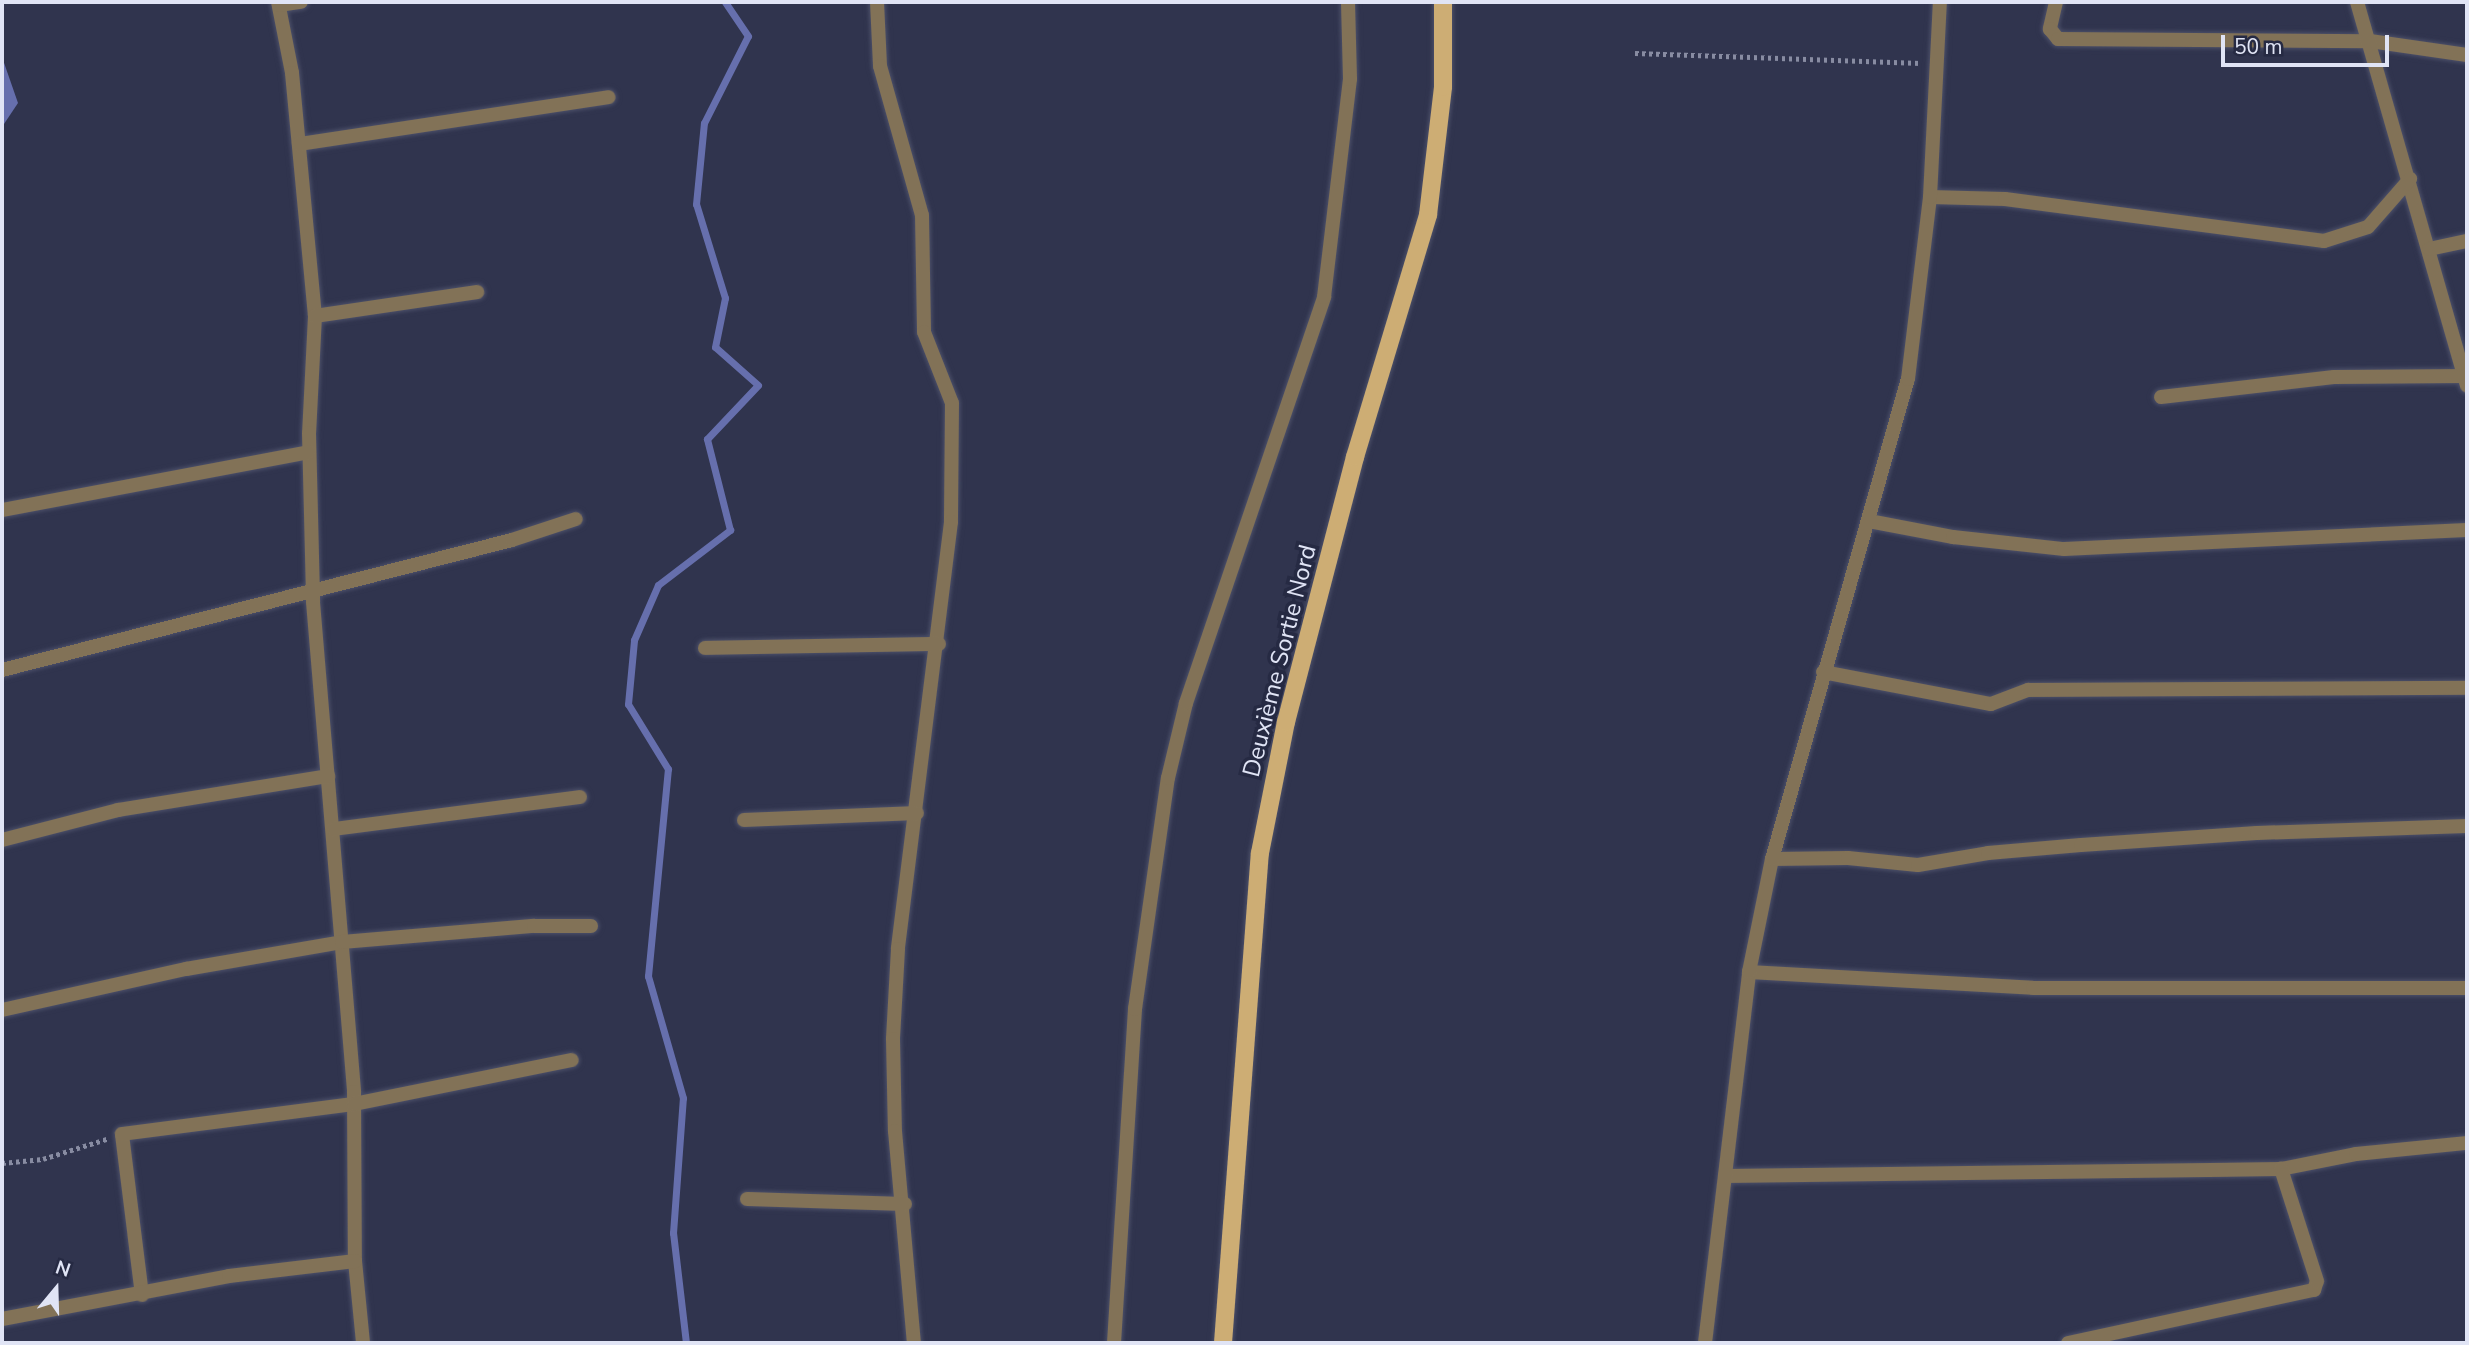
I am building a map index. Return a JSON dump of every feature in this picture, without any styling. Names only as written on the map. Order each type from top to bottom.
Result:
[{"type":"main road","name":"Deuxième Sortie Nord","points":[[1223,1343],[1260,853],[1286,722],[1355,457],[1428,215],[1443,87],[1443,2]]},
{"type":"street","points":[[301,2],[279,3],[299,144],[316,316],[310,452],[313,590],[354,1104],[355,1261],[363,1343]]},
{"type":"street","points":[[877,2],[880,66],[922,215],[924,332],[951,402],[951,522],[939,644],[898,949],[893,1039],[895,1131],[905,1204],[914,1343]]},
{"type":"street","points":[[1114,1343],[1135,1009],[1168,778],[1186,703],[1324,297],[1350,79],[1348,2]]},
{"type":"street","points":[[1705,1343],[1749,972],[1772,859],[1908,379],[1930,197],[1934,64],[1940,2]]},
{"type":"street","points":[[2056,2],[2050,29],[2058,40],[2370,41],[2467,55]]},
{"type":"street","points":[[2161,397],[2334,377],[2467,379],[2357,2]]},
{"type":"street","points":[[299,144],[608,97]]},
{"type":"street","points":[[1930,197],[2005,199],[2324,242],[2368,227],[2410,179]]},
{"type":"street","points":[[2429,249],[2467,241]]},
{"type":"street","points":[[316,316],[477,292]]},
{"type":"street","points":[[2,510],[310,452]]},
{"type":"street","points":[[2,670],[512,540],[576,519]]},
{"type":"street","points":[[1869,521],[1953,537],[2064,549],[2467,530]]},
{"type":"street","points":[[705,648],[939,644]]},
{"type":"street","points":[[1823,672],[1991,704],[2028,690],[2467,688]]},
{"type":"street","points":[[2,840],[118,810],[328,776]]},
{"type":"street","points":[[334,829],[580,797]]},
{"type":"street","points":[[744,820],[917,813]]},
{"type":"street","points":[[1772,859],[1848,858],[1918,865],[1988,853],[2094,844],[2467,825]]},
{"type":"street","points":[[2,1010],[186,969],[342,942],[534,926],[592,926]]},
{"type":"street","points":[[1749,972],[2033,988],[2467,988]]},
{"type":"street","points":[[142,1295],[122,1134],[354,1104],[572,1060]]},
{"type":"street","points":[[1726,1176],[2281,1170],[2356,1154],[2467,1143]]},
{"type":"street","points":[[2068,1343],[2314,1290],[2317,1281],[2281,1170]]},
{"type":"street","points":[[747,1199],[905,1204]]},
{"type":"street","points":[[2,1319],[142,1295],[229,1276],[355,1261]]},
{"type":"path","points":[[1635,53],[1934,64]]},
{"type":"path","points":[[2,1163],[43,1159],[122,1134]]},
{"type":"water","points":[[2,57],[18,103],[2,127]]},
{"type":"waterway","points":[[686,1343],[673,1233],[683,1098],[648,976],[668,769],[628,704],[634,640],[658,585],[730,530],[707,439],[758,385],[715,347],[725,298],[696,204],[704,123],[748,36],[725,2]]}]
